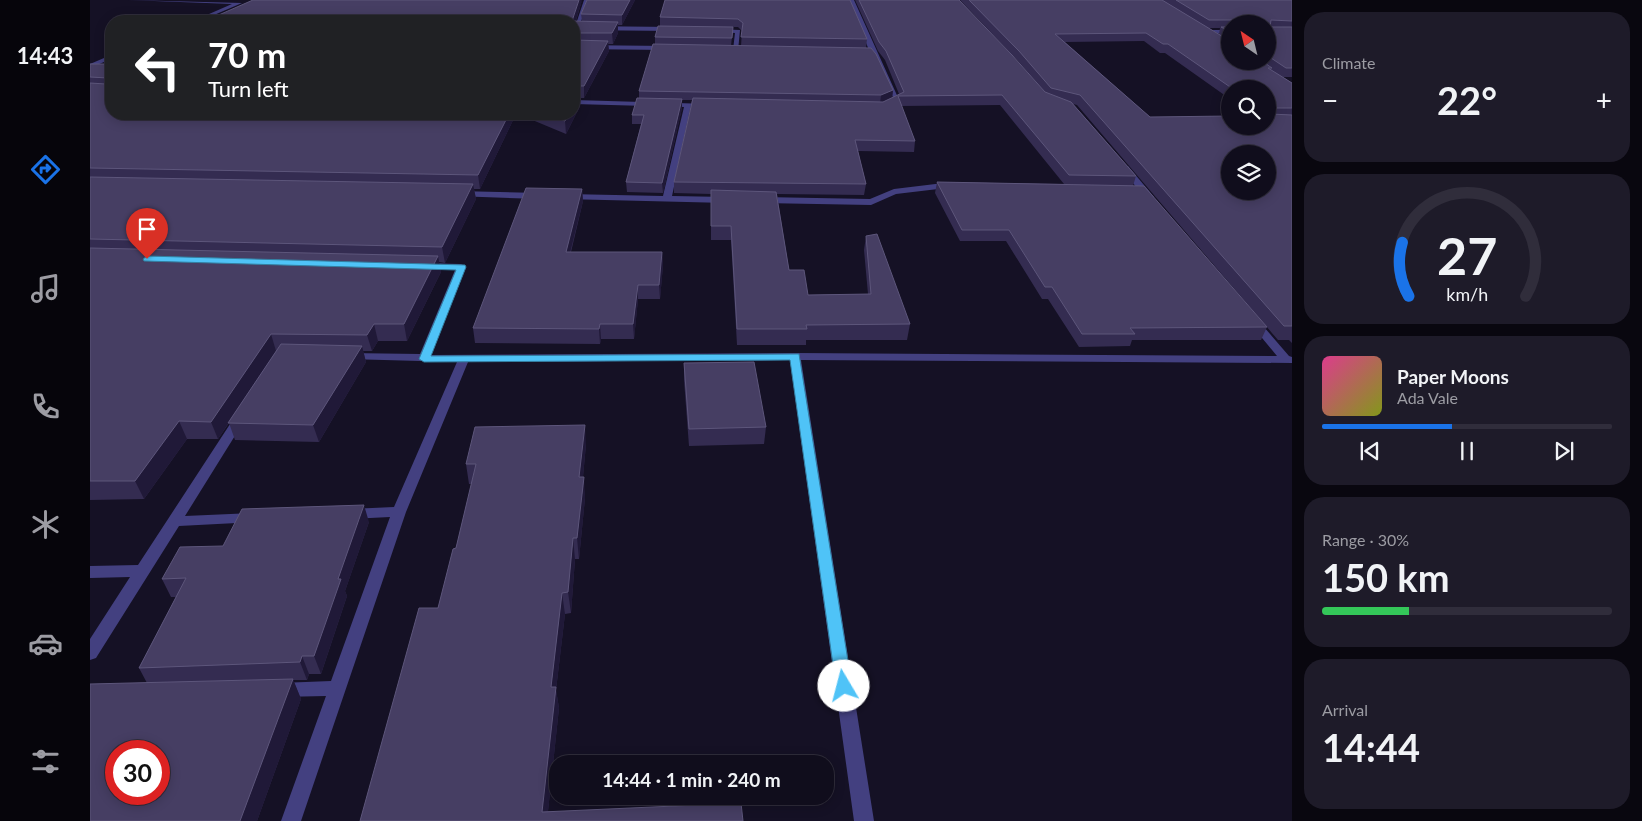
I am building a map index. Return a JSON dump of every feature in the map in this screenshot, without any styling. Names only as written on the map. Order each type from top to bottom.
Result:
[{"type":"street","points":[[131,0],[239,3]]},
{"type":"street","points":[[210,15],[246,0]]},
{"type":"street","points":[[580,16],[587,0]]},
{"type":"street","points":[[850,0],[873,52],[880,61],[898,101],[881,108]]},
{"type":"street","points":[[580,28],[680,29]]},
{"type":"street","points":[[1199,28],[1214,37]]},
{"type":"street","points":[[706,30],[738,31],[736,50]]},
{"type":"street","points":[[1206,32],[1221,32]]},
{"type":"street","points":[[580,47],[679,49]]},
{"type":"street","points":[[727,50],[746,50]]},
{"type":"street","points":[[863,51],[873,52]]},
{"type":"street","points":[[90,66],[105,60]]},
{"type":"street","points":[[580,102],[714,105]]},
{"type":"street","points":[[667,199],[688,104]]},
{"type":"street","points":[[1122,164],[1158,208]]},
{"type":"street","points":[[754,200],[871,202],[894,192],[961,185]]},
{"type":"street","points":[[1136,192],[1146,192]]},
{"type":"street","points":[[449,194],[548,196]]},
{"type":"street","points":[[558,196],[735,200]]},
{"type":"street","points":[[414,266],[461,267],[424,359]]},
{"type":"street","points":[[1247,314],[1289,360]]},
{"type":"street","points":[[339,356],[464,360],[795,356],[1289,360]]},
{"type":"street","points":[[795,356],[864,821]]},
{"type":"street","points":[[291,821],[399,512],[464,360]]},
{"type":"street","points":[[90,653],[249,404]]},
{"type":"street","points":[[340,514],[399,512]]},
{"type":"street","points":[[173,521],[271,517]]},
{"type":"street","points":[[90,572],[141,571]]},
{"type":"street","points":[[267,690],[336,688]]},
{"type":"building","points":[[253,0],[579,0],[574,15],[219,15]]},
{"type":"building","points":[[587,0],[630,0],[622,15],[581,14]]},
{"type":"building","points":[[665,0],[850,0],[867,39],[741,37],[743,23],[738,19],[660,17]]},
{"type":"building","points":[[859,0],[959,0],[1045,92],[1071,102],[1136,176],[1069,175],[1002,95],[898,96],[915,141],[855,140],[866,184],[674,182],[693,98],[883,102],[904,92],[886,51],[879,42]]},
{"type":"building","points":[[969,0],[1162,0],[1221,36],[1221,70],[1271,70],[1292,83],[1292,108],[1276,108],[1276,80],[1221,81],[1168,44],[1163,44],[1146,33],[1055,34],[1150,117],[1221,116],[1221,135],[1276,135],[1276,114],[1292,115],[1292,326],[1284,326],[1080,95],[1051,88],[1019,51]]},
{"type":"building","points":[[1176,0],[1292,0],[1292,21],[1276,20],[1276,15],[1221,15],[1221,20],[1209,20]]},
{"type":"building","points":[[580,21],[618,22],[612,33],[580,33]]},
{"type":"building","points":[[658,26],[733,27],[732,38],[655,37]]},
{"type":"building","points":[[1276,27],[1292,27],[1292,68],[1286,68],[1276,61]]},
{"type":"building","points":[[580,40],[608,41],[584,86],[580,86]]},
{"type":"building","points":[[653,44],[871,48],[876,54],[893,90],[881,95],[639,91]]},
{"type":"building","points":[[90,64],[105,64],[105,78],[90,77]]},
{"type":"building","points":[[90,83],[105,84],[105,120],[506,120],[478,175],[90,168]]},
{"type":"building","points":[[637,98],[682,99],[662,183],[626,182],[644,115],[632,115]]},
{"type":"building","points":[[90,177],[473,184],[442,247],[90,239]]},
{"type":"building","points":[[937,182],[1144,186],[1267,327],[1130,328],[1135,334],[1082,334],[1052,287],[1045,287],[1009,230],[962,230]]},
{"type":"building","points":[[526,188],[582,189],[566,252],[662,252],[659,285],[638,285],[633,324],[600,324],[599,329],[473,328]]},
{"type":"building","points":[[711,190],[776,192],[789,270],[804,270],[808,295],[871,294],[866,236],[877,234],[910,324],[806,325],[807,329],[737,329],[731,226],[711,226]]},
{"type":"building","points":[[90,248],[438,256],[404,324],[374,324],[367,335],[271,334],[211,422],[179,421],[135,481],[90,481]]},
{"type":"building","points":[[281,344],[362,346],[313,425],[228,423]]},
{"type":"building","points":[[754,362],[766,427],[689,429],[684,363]]},
{"type":"building","points":[[585,425],[579,477],[584,477],[577,538],[573,538],[568,592],[562,593],[551,687],[556,687],[542,812],[697,805],[741,805],[743,821],[360,821],[419,608],[438,608],[453,549],[456,548],[476,464],[466,464],[475,427]]},
{"type":"building","points":[[364,505],[314,656],[302,656],[300,662],[139,668],[186,578],[162,579],[180,547],[223,546],[242,509]]},
{"type":"building","points":[[293,679],[240,821],[90,821],[90,684]]},
{"type":"route","points":[[147,259],[461,267],[424,359],[795,356],[844,686]]}]
